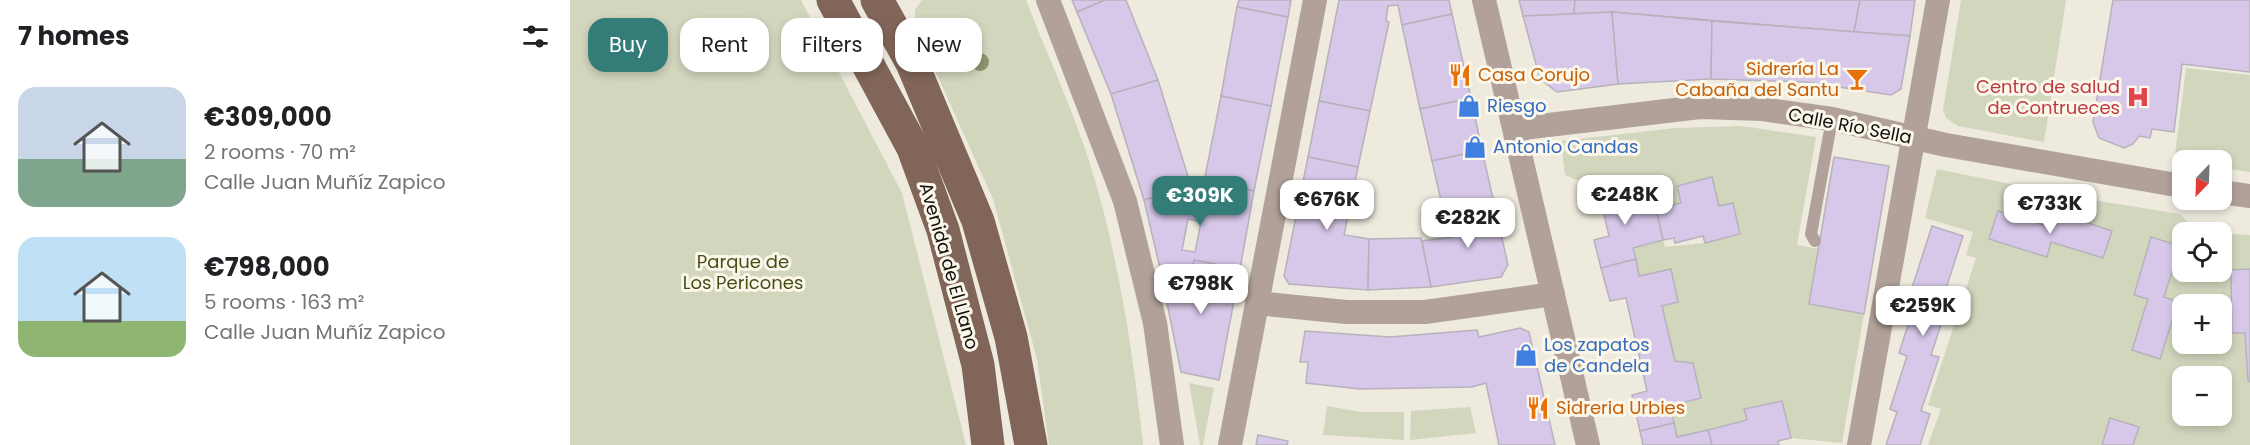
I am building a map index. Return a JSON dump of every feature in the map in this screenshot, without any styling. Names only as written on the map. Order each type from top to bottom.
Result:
[{"type":"main road","name":"Avenida de El Llano","points":[[833,0],[913,148],[943,230],[978,365],[988,445]]},
{"type":"main road","name":"Avenida de El Llano","points":[[876,0],[912,63],[978,221],[1011,337],[1031,445]]},
{"type":"street","points":[[1047,0],[1125,201],[1155,323],[1172,445]]},
{"type":"street","points":[[1230,445],[1315,0]]},
{"type":"street","points":[[1484,0],[1588,445]]},
{"type":"street","points":[[1859,445],[1938,0]]},
{"type":"street","name":"Calle Río Sella","points":[[1515,129],[1700,106],[1762,109],[1832,119],[1914,138],[2058,166],[2172,184]]},
{"type":"street","points":[[2232,193],[2250,196]]},
{"type":"street","points":[[1257,303],[1346,312],[1425,312],[1553,294]]},
{"type":"lane","points":[[1815,241],[1811,234],[1832,119]]},
{"type":"green space","name":"Parque de Los Pericones","points":[[570,0],[801,0],[810,18],[781,18],[781,72],[839,72],[902,193],[966,445],[570,445]]},
{"type":"green space","points":[[922,0],[1026,0],[1085,149],[1106,220],[1122,296],[1143,445],[1049,445],[1037,359],[993,199],[936,72],[982,72],[982,18],[915,18],[915,10]]},
{"type":"green space","points":[[1961,0],[2066,0],[2044,142],[1958,126],[1946,118],[1943,110]]},
{"type":"green space","points":[[2186,68],[2250,75],[2250,172],[2232,169],[2232,150],[2176,150]]},
{"type":"green space","points":[[1742,126],[1816,137],[1797,245],[1819,249],[1809,304],[1864,314],[1842,443],[1791,438],[1782,401],[1745,409],[1747,420],[1677,437],[1670,406],[1701,398],[1693,363],[1675,361],[1662,306],[1678,302],[1671,269],[1639,276],[1633,248],[1663,240],[1665,247],[1705,243],[1740,235],[1733,203],[1719,206],[1712,177],[1677,186],[1681,203],[1638,213],[1631,182],[1598,189],[1565,175],[1561,141],[1675,128]]},
{"type":"green space","points":[[1937,169],[2074,197],[2180,214],[2188,222],[2172,222],[2172,244],[2151,238],[2134,294],[2148,299],[2132,350],[2160,359],[2172,321],[2172,354],[2232,354],[2232,333],[2245,333],[2248,381],[2250,382],[2250,445],[2134,445],[2139,427],[2111,418],[2102,445],[1928,445],[1941,409],[1928,405],[1976,258],[1966,255],[1973,232],[1925,218]],"holes":[[[1998,211],[2050,227],[2055,212],[2112,231],[2103,258],[2051,242],[2046,256],[1989,239]]]},
{"type":"green space","points":[[2232,234],[2250,235],[2250,269],[2232,270]]},
{"type":"green space","points":[[2172,272],[2172,282],[2231,282],[2231,294],[2172,294],[2172,300],[2164,297]]},
{"type":"green space","points":[[1189,383],[1214,388],[1203,445],[1200,445]]},
{"type":"green space","points":[[1327,406],[1361,412],[1404,412],[1404,440],[1323,435]]},
{"type":"green space","points":[[1470,407],[1476,433],[1410,440],[1411,411]]},
{"type":"building","points":[[1072,0],[1105,0],[1077,12]]},
{"type":"building","points":[[1105,0],[1126,0],[1158,80],[1111,94],[1077,12]]},
{"type":"building","points":[[1239,0],[1291,0],[1288,17],[1237,7]]},
{"type":"building","points":[[1339,0],[1449,0],[1452,14],[1402,25],[1398,5],[1388,6],[1386,21],[1389,22],[1370,111],[1319,101]]},
{"type":"building","points":[[1519,0],[1575,0],[1574,14],[1523,16]]},
{"type":"building","points":[[1575,0],[1860,0],[1854,32],[1612,12],[1574,14]]},
{"type":"building","points":[[1860,0],[1915,0],[1910,36],[1854,32]]},
{"type":"building","name":"Centro de salud de Contrueces","points":[[2113,0],[2250,0],[2250,72],[2182,64],[2174,132],[2152,129],[2150,138],[2139,136],[2133,144],[2124,148],[2099,138],[2093,122]]},
{"type":"building","points":[[1237,7],[1288,17],[1271,106],[1221,96]]},
{"type":"building","points":[[1612,12],[1618,84],[1557,92],[1540,79],[1523,16]]},
{"type":"building","points":[[1612,12],[1712,21],[1711,79],[1618,84]]},
{"type":"building","points":[[1452,14],[1471,98],[1420,109],[1402,25]]},
{"type":"building","points":[[1712,21],[1910,36],[1901,89],[1891,95],[1806,82],[1711,79]]},
{"type":"building","points":[[1158,80],[1191,186],[1144,200],[1111,94]]},
{"type":"building","points":[[1221,96],[1271,106],[1254,191],[1204,182]]},
{"type":"building","points":[[1471,98],[1482,150],[1432,161],[1420,109]]},
{"type":"building","points":[[1319,101],[1370,111],[1358,167],[1308,157]]},
{"type":"building","points":[[1482,150],[1494,203],[1444,214],[1432,161]]},
{"type":"building","points":[[1308,157],[1358,167],[1344,235],[1369,239],[1368,290],[1289,284],[1284,276]]},
{"type":"building","points":[[1834,157],[1889,166],[1864,314],[1809,304]]},
{"type":"building","points":[[1712,177],[1719,206],[1733,203],[1740,234],[1705,243],[1703,236],[1675,243],[1674,238],[1663,240],[1656,209],[1681,203],[1677,186]]},
{"type":"building","points":[[1209,182],[1254,191],[1240,269],[1194,260],[1191,274],[1160,268],[1144,200],[1191,186],[1196,199],[1205,201]],"holes":[[[1188,219],[1201,222],[1195,252],[1182,250]]]},
{"type":"building","points":[[1631,182],[1638,213],[1656,209],[1663,240],[1633,248],[1636,259],[1601,268],[1594,240],[1609,236],[1598,189]]},
{"type":"building","points":[[1494,203],[1508,265],[1501,277],[1431,287],[1422,241],[1453,237],[1448,213]]},
{"type":"building","points":[[1998,211],[2050,227],[2055,212],[2112,231],[2103,258],[2051,242],[2047,257],[1989,239]]},
{"type":"building","points":[[1932,226],[1963,236],[1942,301],[1948,303],[1931,355],[1939,357],[1921,411],[1930,414],[1920,445],[1886,445],[1897,412],[1890,409],[1907,356],[1899,353],[1916,300],[1909,297]]},
{"type":"building","points":[[2151,237],[2172,244],[2172,272],[2164,297],[2172,300],[2172,321],[2160,359],[2132,350],[2148,299],[2134,295]]},
{"type":"building","points":[[1421,238],[1431,287],[1368,290],[1369,239]]},
{"type":"building","points":[[1636,259],[1639,276],[1671,269],[1678,302],[1662,306],[1675,361],[1693,363],[1701,398],[1670,406],[1674,423],[1640,431],[1632,395],[1647,391],[1626,298],[1610,301],[1601,268]]},
{"type":"building","points":[[1194,260],[1240,269],[1219,380],[1181,372],[1160,268],[1191,274]],"holes":[[[1199,273],[1209,275],[1205,294],[1195,292]]]},
{"type":"building","points":[[2250,269],[2250,382],[2248,381],[2245,333],[2232,333],[2232,270]]},
{"type":"building","points":[[1520,328],[1529,332],[1555,445],[1499,445],[1486,383],[1472,387],[1360,389],[1306,383],[1308,362],[1300,362],[1305,331],[1390,337],[1477,330],[1479,337]]},
{"type":"building","points":[[1782,401],[1791,438],[1778,441],[1779,445],[1712,445],[1708,430],[1747,420],[1744,409]]},
{"type":"building","points":[[2110,418],[2139,427],[2133,445],[2102,445]]},
{"type":"building","points":[[1674,423],[1677,437],[1708,430],[1712,445],[1643,445],[1640,431]]},
{"type":"building","points":[[1258,435],[1288,441],[1287,445],[1256,445]]},
{"type":"place","name":"Casa Corujo","points":[[1460,75]]},
{"type":"place","name":"Sidrería La Cabaña del Santu","points":[[1857,79]]},
{"type":"place","name":"Centro de salud de Contrueces","points":[[2138,97]]},
{"type":"place","name":"Riesgo","points":[[1469,106]]},
{"type":"place","name":"Antonio Candas","points":[[1475,147]]},
{"type":"place","name":"Los zapatos de Candela","points":[[1526,355]]},
{"type":"place","name":"Sidreria Urbies","points":[[1538,408]]}]
